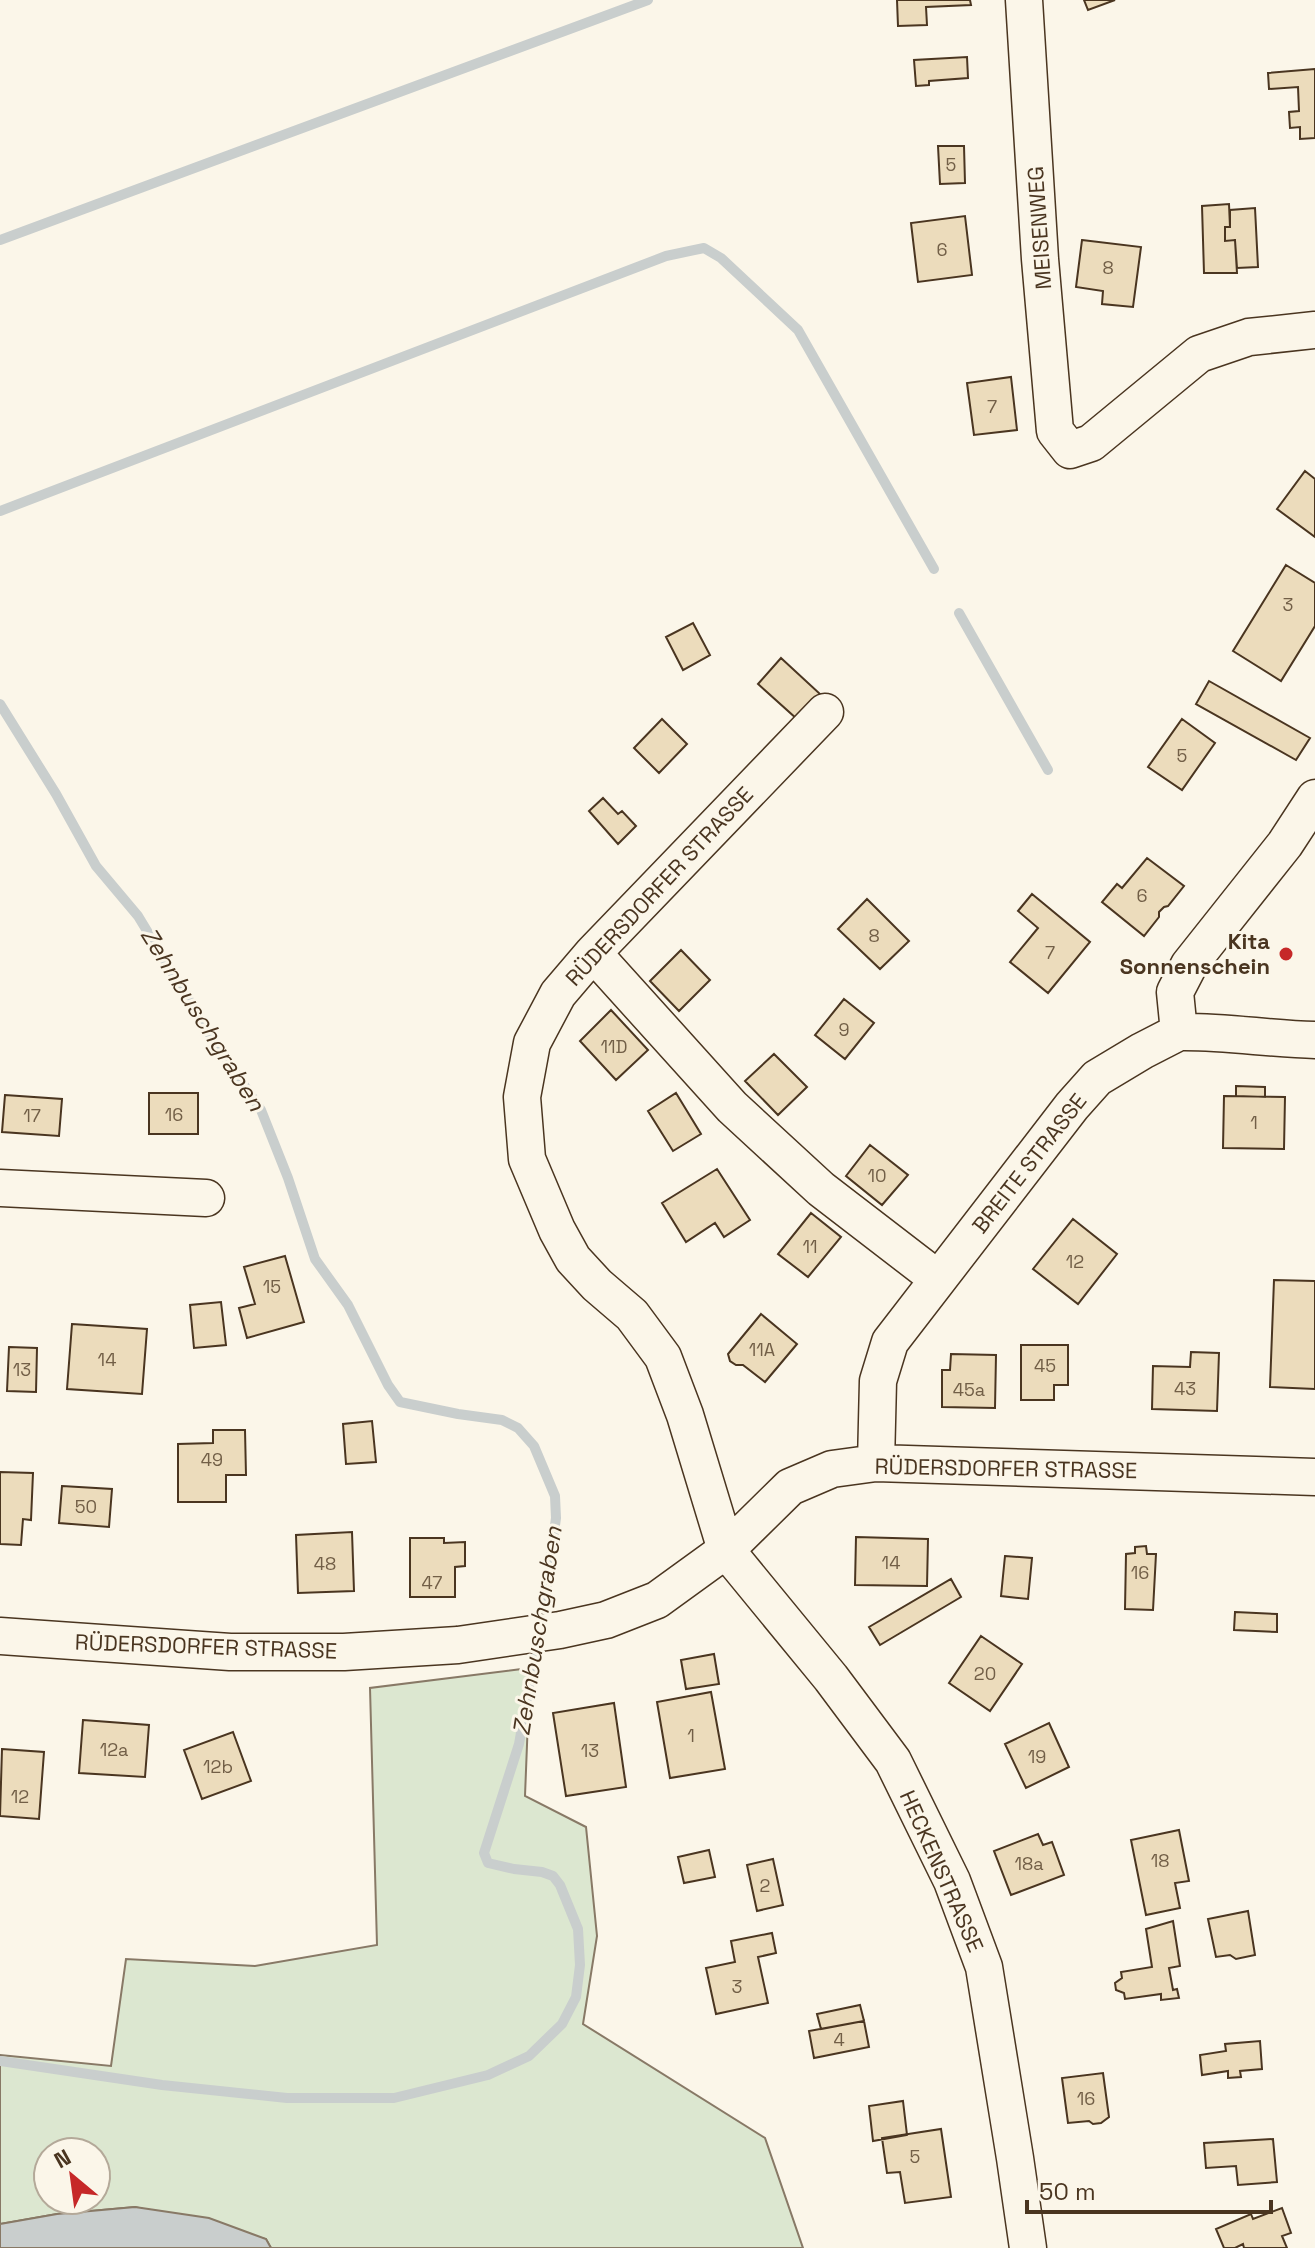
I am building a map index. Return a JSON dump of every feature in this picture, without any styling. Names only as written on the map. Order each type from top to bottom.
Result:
[{"type":"street","name":"MEISENWEG","points":[[1024,0],[1040,259],[1055,431],[1070,450],[1091,443],[1199,354],[1249,337],[1315,330]]},
{"type":"street","name":"RÜDERSDORFER STRASSE","points":[[726,1550],[685,1415],[663,1357],[632,1315],[573,1259],[557,1230],[527,1159],[522,1097],[532,1043],[558,994],[593,953],[825,712]]},
{"type":"street","points":[[1315,798],[1285,844],[1189,965],[1175,992],[1179,1032],[1315,1040]]},
{"type":"street","points":[[593,953],[732,1107],[821,1189],[938,1279]]},
{"type":"street","name":"BREITE STRASSE","points":[[876,1463],[878,1381],[890,1342],[1097,1078],[1179,1032]]},
{"type":"street","points":[[0,1188],[206,1198]]},
{"type":"street","name":"RÜDERSDORFER STRASSE","points":[[0,1636],[230,1652],[344,1652],[458,1645],[560,1630],[606,1620],[657,1600],[726,1550],[790,1487],[832,1469],[876,1463],[1315,1477]]},
{"type":"street","name":"HECKENSTRASSE","points":[[726,1550],[831,1678],[893,1761],[952,1881],[984,1967],[1028,2248]]},
{"type":"green space","points":[[530,1668],[525,1796],[586,1827],[597,1936],[583,2024],[765,2138],[803,2248],[271,2248],[266,2239],[135,2207],[112,2209],[112,2136],[32,2136],[32,2216],[46,2216],[0,2224],[0,2055],[111,2066],[126,1959],[255,1966],[377,1945],[370,1688]]},
{"type":"shaded area","points":[[135,2207],[209,2218],[266,2239],[271,2248],[0,2248],[0,2224],[46,2216],[112,2216],[112,2209]]},
{"type":"building","points":[[897,0],[970,0],[971,5],[926,7],[927,25],[898,26]]},
{"type":"building","points":[[1084,0],[1115,0],[1088,10]]},
{"type":"building","points":[[967,57],[968,78],[929,81],[929,85],[916,86],[914,60]]},
{"type":"building","points":[[1315,69],[1315,138],[1300,139],[1300,127],[1290,128],[1289,112],[1299,111],[1298,87],[1269,89],[1268,73]]},
{"type":"building","points":[[938,146],[964,146],[965,183],[940,184]]},
{"type":"building","points":[[1229,204],[1230,227],[1225,227],[1225,241],[1235,240],[1237,273],[1204,273],[1202,206]]},
{"type":"building","points":[[1255,208],[1258,267],[1237,268],[1235,240],[1225,241],[1225,227],[1230,227],[1230,210]]},
{"type":"building","points":[[965,216],[972,275],[918,282],[911,223]]},
{"type":"building","points":[[1082,240],[1141,247],[1133,307],[1102,304],[1103,291],[1076,287]]},
{"type":"building","points":[[1011,377],[1017,430],[974,435],[967,383]]},
{"type":"building","points":[[1305,471],[1315,479],[1315,537],[1277,509]]},
{"type":"building","points":[[1286,565],[1315,583],[1315,626],[1281,681],[1233,651]]},
{"type":"building","points":[[693,623],[710,655],[683,670],[666,637]]},
{"type":"building","points":[[781,658],[820,694],[797,719],[758,684]]},
{"type":"building","points":[[1209,681],[1310,738],[1296,760],[1196,704]]},
{"type":"building","points":[[662,719],[687,744],[659,773],[634,748]]},
{"type":"building","points":[[1182,719],[1215,743],[1182,790],[1148,767]]},
{"type":"building","points":[[603,798],[618,814],[622,811],[636,826],[618,844],[589,811]]},
{"type":"building","points":[[1147,858],[1184,886],[1159,912],[1159,917],[1144,936],[1102,902],[1117,884],[1122,888]]},
{"type":"building","points":[[1032,894],[1090,942],[1048,993],[1010,962],[1038,928],[1018,911]]},
{"type":"building","points":[[867,899],[909,941],[880,969],[838,929]]},
{"type":"building","points":[[681,950],[710,980],[679,1011],[650,981]]},
{"type":"building","points":[[844,999],[874,1023],[845,1059],[815,1035]]},
{"type":"building","points":[[611,1010],[648,1050],[616,1080],[580,1041]]},
{"type":"building","points":[[774,1054],[807,1087],[778,1115],[745,1081]]},
{"type":"building","points":[[1236,1086],[1265,1087],[1265,1097],[1236,1096]]},
{"type":"building","points":[[149,1093],[198,1093],[198,1134],[149,1134]]},
{"type":"building","points":[[676,1093],[701,1134],[673,1151],[648,1111]]},
{"type":"building","points":[[5,1095],[62,1099],[59,1136],[2,1132]]},
{"type":"building","points":[[1224,1096],[1285,1097],[1284,1149],[1223,1148]]},
{"type":"building","points":[[870,1145],[908,1175],[882,1205],[846,1176]]},
{"type":"building","points":[[717,1169],[750,1220],[724,1237],[715,1223],[686,1242],[662,1203]]},
{"type":"building","points":[[811,1213],[841,1237],[808,1277],[778,1254]]},
{"type":"building","points":[[1073,1219],[1117,1254],[1078,1304],[1033,1269]]},
{"type":"building","points":[[285,1256],[304,1322],[247,1338],[239,1308],[255,1304],[244,1267]]},
{"type":"building","points":[[1274,1280],[1315,1281],[1315,1389],[1270,1387]]},
{"type":"building","points":[[221,1302],[226,1345],[194,1348],[190,1305]]},
{"type":"building","points":[[761,1314],[797,1344],[765,1382],[743,1365],[730,1361],[728,1354]]},
{"type":"building","points":[[72,1324],[147,1329],[142,1394],[67,1389]]},
{"type":"building","points":[[1021,1345],[1068,1345],[1068,1385],[1054,1385],[1054,1400],[1021,1400]]},
{"type":"building","points":[[9,1347],[37,1348],[36,1392],[7,1391]]},
{"type":"building","points":[[1191,1352],[1219,1353],[1217,1411],[1152,1409],[1153,1366],[1190,1367]]},
{"type":"building","points":[[951,1354],[996,1355],[995,1408],[942,1407],[942,1370],[950,1370]]},
{"type":"building","points":[[372,1421],[376,1462],[346,1464],[343,1424]]},
{"type":"building","points":[[213,1430],[245,1430],[246,1475],[226,1475],[226,1502],[178,1502],[178,1444],[213,1443]]},
{"type":"building","points":[[0,1472],[33,1473],[31,1520],[23,1519],[21,1545],[0,1544]]},
{"type":"building","points":[[62,1486],[112,1489],[109,1527],[59,1523]]},
{"type":"building","points":[[352,1532],[354,1591],[298,1593],[296,1535]]},
{"type":"building","points":[[856,1537],[928,1539],[927,1586],[855,1585]]},
{"type":"building","points":[[410,1538],[444,1538],[444,1543],[465,1542],[465,1566],[455,1567],[455,1597],[410,1597]]},
{"type":"building","points":[[1146,1546],[1147,1554],[1156,1554],[1153,1610],[1125,1609],[1126,1554],[1135,1553],[1135,1547]]},
{"type":"building","points":[[1005,1556],[1032,1558],[1028,1599],[1001,1596]]},
{"type":"building","points":[[951,1579],[961,1597],[880,1645],[869,1627]]},
{"type":"building","points":[[1235,1612],[1277,1614],[1277,1632],[1234,1630]]},
{"type":"building","points":[[981,1636],[1022,1664],[990,1711],[949,1683]]},
{"type":"building","points":[[714,1654],[719,1684],[686,1689],[681,1660]]},
{"type":"building","points":[[711,1692],[725,1769],[670,1778],[657,1702]]},
{"type":"building","points":[[614,1703],[626,1787],[566,1796],[553,1713]]},
{"type":"building","points":[[83,1720],[149,1725],[145,1777],[79,1773]]},
{"type":"building","points":[[1049,1723],[1069,1767],[1026,1788],[1005,1744]]},
{"type":"building","points":[[233,1732],[251,1781],[202,1799],[184,1750]]},
{"type":"building","points":[[2,1749],[44,1752],[39,1819],[0,1816]]},
{"type":"building","points":[[1179,1830],[1189,1881],[1175,1883],[1180,1908],[1146,1915],[1131,1840]]},
{"type":"building","points":[[1038,1834],[1043,1845],[1052,1842],[1064,1875],[1011,1895],[994,1851]]},
{"type":"building","points":[[709,1850],[715,1877],[684,1883],[678,1857]]},
{"type":"building","points":[[773,1859],[783,1905],[757,1911],[747,1865]]},
{"type":"building","points":[[1248,1911],[1255,1955],[1236,1959],[1230,1955],[1216,1957],[1208,1919]]},
{"type":"building","points":[[1173,1921],[1180,1966],[1169,1968],[1173,1990],[1177,1989],[1179,1998],[1161,2000],[1161,1994],[1125,1999],[1124,1993],[1116,1990],[1115,1983],[1122,1978],[1121,1972],[1152,1967],[1146,1929]]},
{"type":"building","points":[[772,1933],[776,1953],[758,1957],[768,2003],[716,2014],[706,1968],[735,1962],[731,1941]]},
{"type":"building","points":[[860,2005],[864,2021],[821,2029],[817,2014]]},
{"type":"building","points":[[864,2021],[869,2047],[814,2058],[809,2031]]},
{"type":"building","points":[[1260,2041],[1262,2069],[1240,2071],[1241,2077],[1228,2078],[1228,2071],[1202,2075],[1200,2055],[1226,2051],[1225,2044]]},
{"type":"building","points":[[1103,2073],[1109,2117],[1101,2123],[1068,2123],[1062,2078]]},
{"type":"building","points":[[903,2101],[907,2135],[873,2141],[869,2106]]},
{"type":"building","points":[[941,2129],[951,2197],[905,2203],[900,2172],[887,2173],[882,2138]]},
{"type":"building","points":[[1273,2139],[1277,2182],[1238,2185],[1236,2166],[1206,2168],[1204,2143]]},
{"type":"building","points":[[1282,2208],[1291,2233],[1282,2236],[1287,2248],[1244,2248],[1243,2244],[1224,2248],[1216,2229],[1251,2214],[1253,2219]]},
{"type":"waterway","points":[[0,240],[648,0]]},
{"type":"waterway","points":[[0,511],[666,256],[704,248],[721,258],[798,330],[934,569]]},
{"type":"waterway","points":[[959,613],[1048,770]]},
{"type":"waterway","name":"Zehnbuschgraben","points":[[0,704],[96,866],[138,916],[215,1043],[261,1110],[315,1259],[348,1305],[388,1385],[400,1402],[502,1420],[518,1428],[534,1446],[555,1496],[556,1518],[519,1744],[484,1853],[488,1863],[553,1876],[560,1885],[578,1929],[580,1965],[576,1997],[562,2024],[529,2056],[488,2075],[394,2098],[287,2098],[162,2085],[0,2061]]},
{"type":"place","name":"Kita Sonnenschein","points":[[1286,954]]}]
